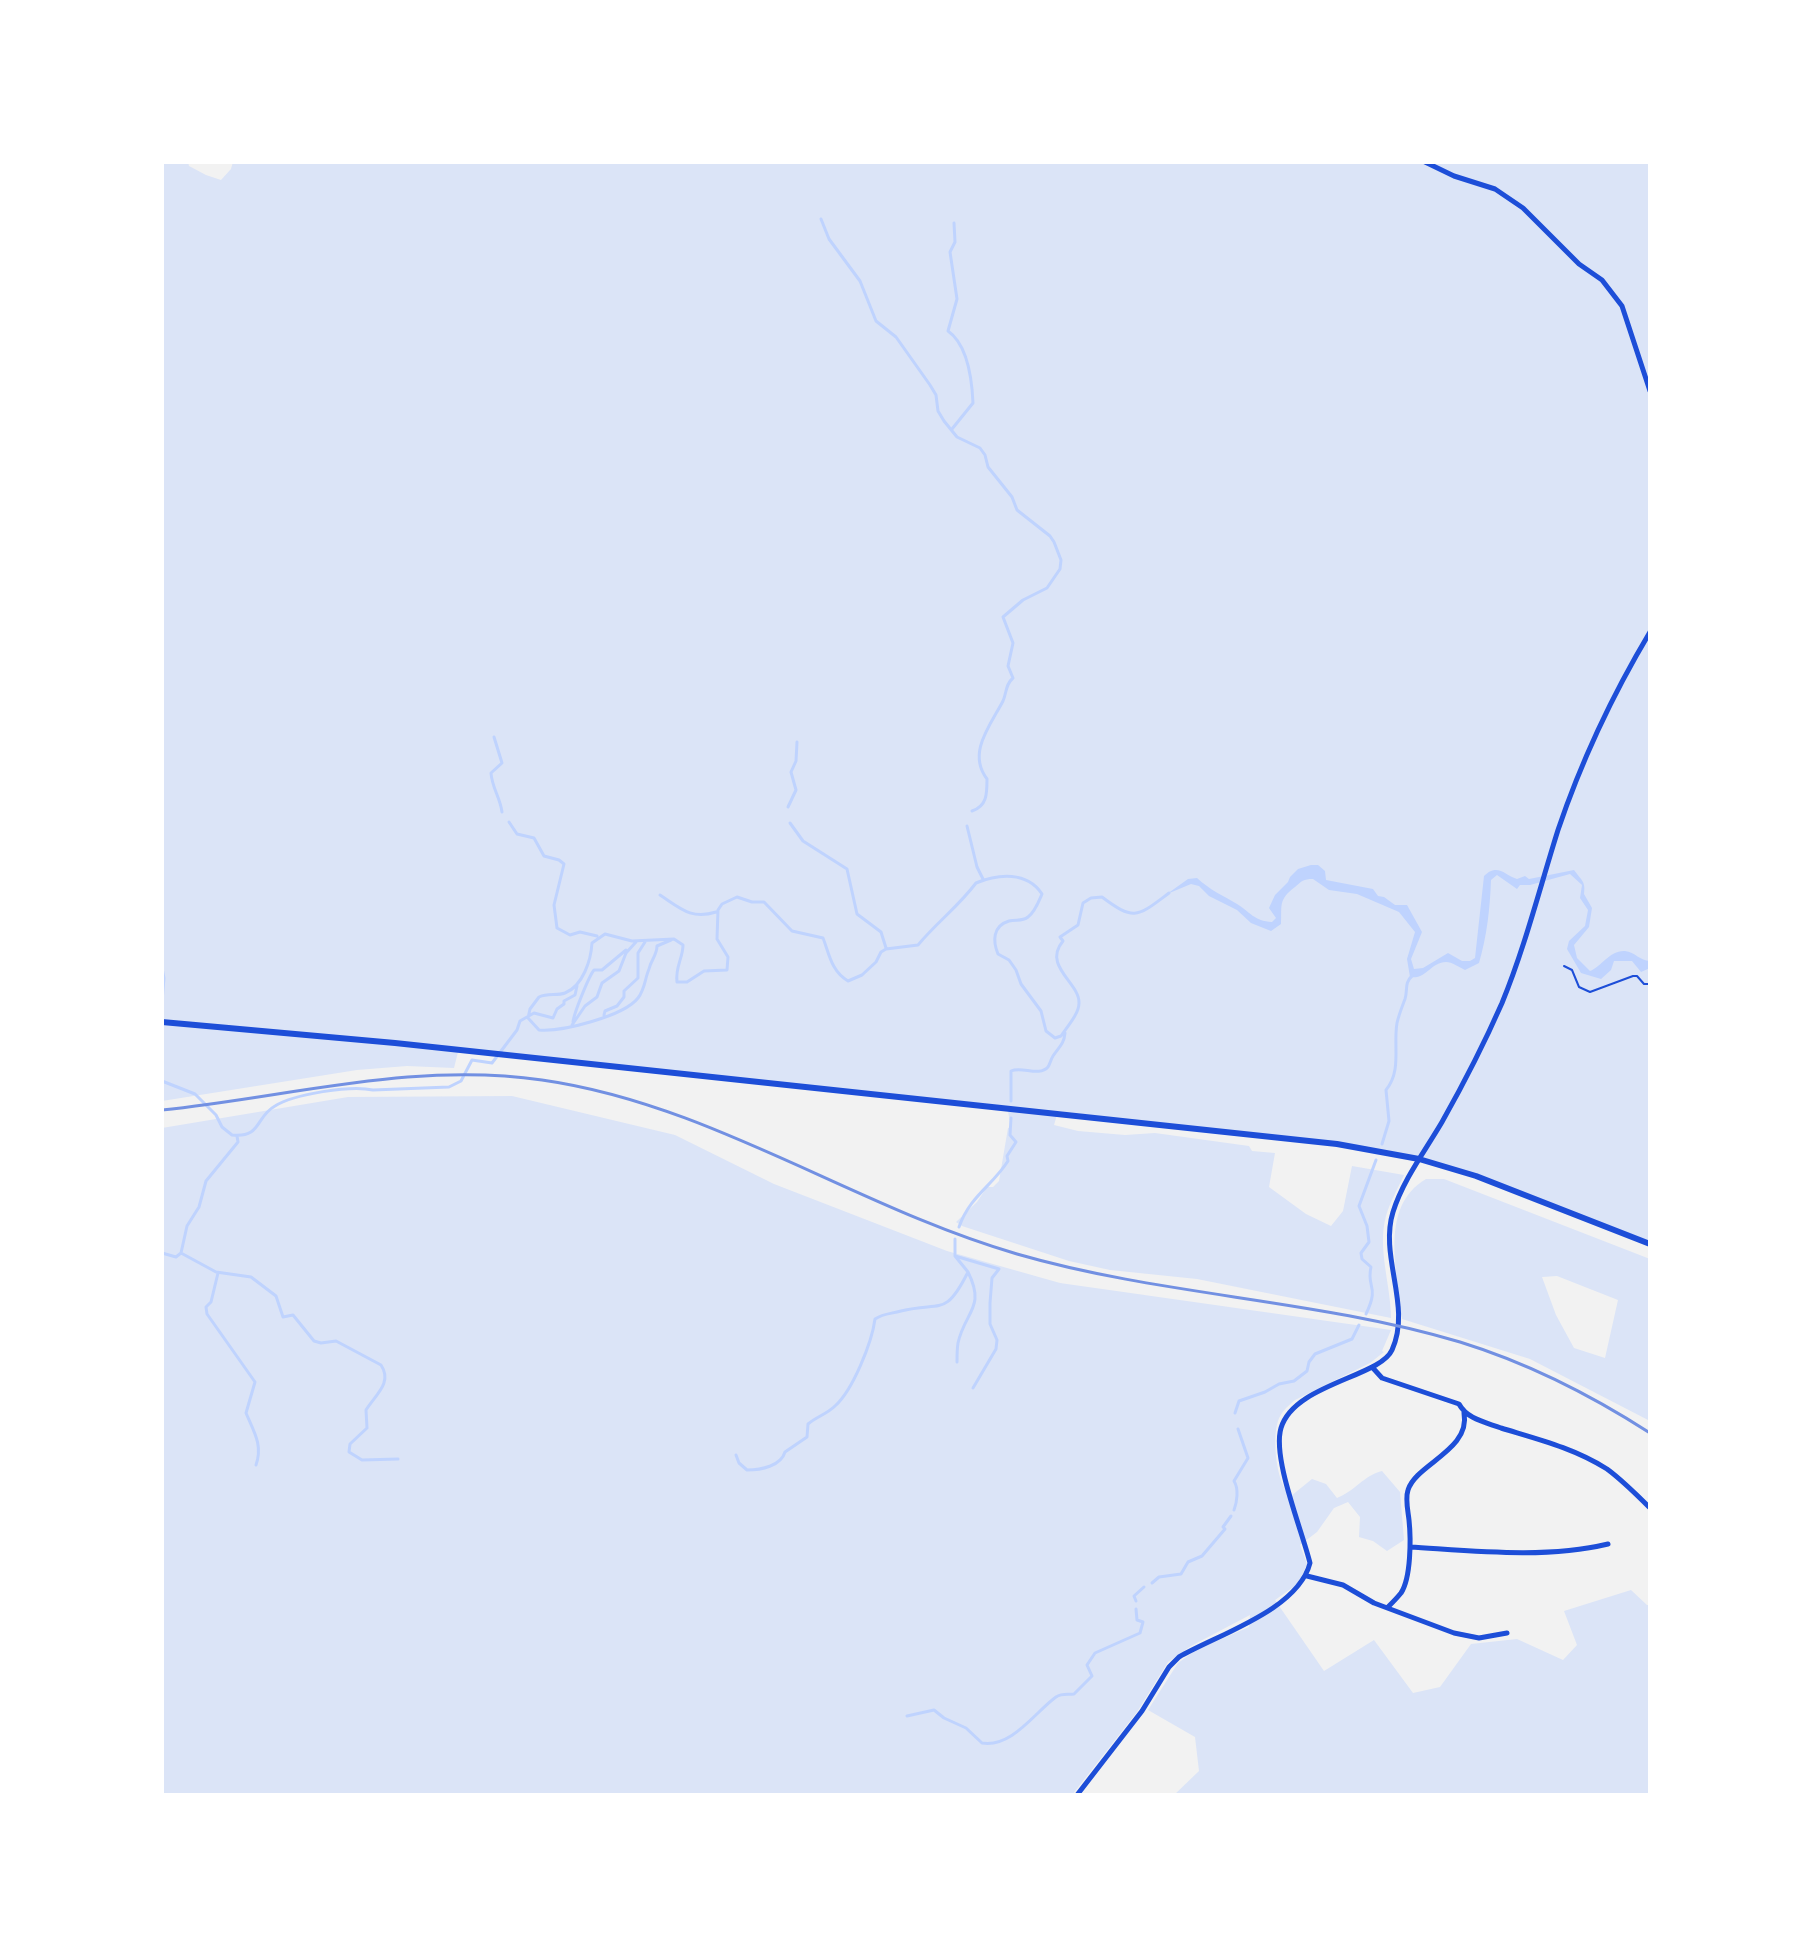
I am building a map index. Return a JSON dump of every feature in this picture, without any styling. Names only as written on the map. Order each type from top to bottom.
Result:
[{"type":"street","points":[[1425,162],[1454,176],[1495,189],[1523,208],[1570,256],[1602,280],[1622,306],[1650,391]]},
{"type":"street","points":[[1077,1795],[1179,1657],[1288,1598],[1307,1576],[1310,1563],[1283,1466],[1280,1431],[1293,1409],[1313,1394],[1388,1357],[1399,1327],[1390,1236],[1391,1221],[1401,1193],[1481,1049],[1503,999],[1559,828],[1602,723],[1650,632]]},
{"type":"street","points":[[162,1022],[1337,1144],[1419,1159],[1476,1176],[1650,1244]]},
{"type":"street","points":[[1372,1367],[1382,1378],[1459,1404],[1464,1413],[1463,1427],[1453,1443],[1440,1459],[1408,1486],[1410,1547],[1403,1591],[1388,1607]]},
{"type":"street","points":[[1464,1413],[1584,1457],[1606,1469],[1649,1507]]},
{"type":"street","points":[[1410,1547],[1509,1552],[1589,1549],[1608,1544]]},
{"type":"street","points":[[1307,1576],[1343,1585],[1406,1617],[1454,1633],[1479,1638],[1507,1633]]},
{"type":"path","points":[[1564,966],[1576,975],[1579,987],[1590,992],[1633,976],[1644,984],[1650,984]]},
{"type":"shaded area","points":[[162,162],[188,162],[189,166],[221,180],[233,162],[1650,162],[1650,1241],[1439,1163],[1395,1152],[1058,1111],[1054,1125],[1078,1131],[1125,1135],[1155,1133],[1249,1146],[1252,1151],[1275,1153],[1269,1187],[1306,1214],[1331,1226],[1343,1211],[1352,1166],[1404,1175],[1386,1216],[1384,1229],[1391,1318],[1197,1279],[1110,1270],[1069,1261],[962,1226],[956,1222],[977,1202],[987,1187],[993,1187],[999,1181],[1008,1128],[1011,1127],[1007,1106],[459,1048],[454,1068],[407,1066],[357,1070],[162,1101]]},
{"type":"shaded area","points":[[512,1096],[675,1135],[774,1184],[947,1251],[1060,1283],[1391,1330],[1384,1352],[1370,1363],[1295,1400],[1287,1407],[1278,1421],[1276,1449],[1282,1482],[1291,1496],[1312,1479],[1326,1484],[1337,1498],[1369,1476],[1382,1471],[1400,1492],[1404,1540],[1387,1551],[1373,1541],[1359,1537],[1360,1517],[1348,1502],[1334,1508],[1317,1532],[1300,1545],[1307,1564],[1299,1583],[1275,1600],[1324,1671],[1374,1640],[1413,1693],[1440,1687],[1471,1644],[1517,1639],[1563,1660],[1577,1645],[1564,1611],[1631,1590],[1650,1605],[1650,1795],[1174,1795],[1199,1771],[1195,1737],[1148,1710],[1178,1663],[1196,1650],[1249,1627],[1250,1615],[1191,1646],[1168,1662],[1137,1712],[1072,1795],[162,1795],[162,1128],[348,1097]]},
{"type":"shaded area","points":[[1426,1179],[1444,1179],[1650,1259],[1650,1421],[1530,1359],[1402,1319],[1394,1243],[1401,1206],[1411,1191]],"holes":[[[1557,1276],[1618,1300],[1605,1358],[1574,1348],[1556,1315],[1542,1277]]]},
{"type":"water","points":[[1318,865],[1325,871],[1326,880],[1373,889],[1378,896],[1395,905],[1407,905],[1422,932],[1411,959],[1414,969],[1423,968],[1448,953],[1462,961],[1475,958],[1484,876],[1489,872],[1497,870],[1517,879],[1525,876],[1529,879],[1574,870],[1584,883],[1584,894],[1592,908],[1589,927],[1574,945],[1577,958],[1590,971],[1615,953],[1625,951],[1650,961],[1650,968],[1641,972],[1632,961],[1614,961],[1611,970],[1601,979],[1581,973],[1567,949],[1569,941],[1585,926],[1588,910],[1580,898],[1582,885],[1570,874],[1520,885],[1517,889],[1497,875],[1491,880],[1488,922],[1479,963],[1465,970],[1451,963],[1441,963],[1416,977],[1410,977],[1407,959],[1415,932],[1399,912],[1357,894],[1329,890],[1313,879],[1303,881],[1286,896],[1282,903],[1281,924],[1271,931],[1251,923],[1237,910],[1209,896],[1199,886],[1191,884],[1167,894],[1188,879],[1197,878],[1256,918],[1272,922],[1276,918],[1269,908],[1275,895],[1298,869]]},
{"type":"waterway","points":[[821,219],[829,239],[860,281],[876,321],[896,337],[930,385],[944,421],[957,437],[980,448],[988,467],[1012,497],[1017,510],[1050,536],[1061,560],[1060,569],[1047,588],[1023,600],[1003,617],[1013,643],[1008,666],[1013,678],[980,749],[981,769],[987,779],[986,794],[981,806],[972,811]]},
{"type":"waterway","points":[[952,429],[973,403],[964,354],[948,331],[957,299],[950,252],[955,242],[954,223]]},
{"type":"waterway","points":[[494,737],[502,763],[491,773],[502,812]]},
{"type":"waterway","points":[[788,807],[796,790],[791,772],[796,761],[797,742]]},
{"type":"waterway","points":[[509,822],[517,834],[534,838],[544,856],[564,864],[554,905],[557,928],[570,935],[580,932],[597,936]]},
{"type":"waterway","points":[[790,823],[803,841],[847,869],[857,914],[881,932],[886,948]]},
{"type":"waterway","points":[[967,826],[983,879]]},
{"type":"waterway","points":[[528,1018],[530,1009],[539,997],[565,993],[577,985],[588,964],[592,943],[605,934],[632,941],[674,939],[683,945],[677,982],[687,982],[704,971],[727,970],[728,957],[717,939],[718,910],[722,904],[737,897],[764,902],[792,931],[823,938],[834,967],[848,981],[862,975],[886,949],[918,945],[976,883],[1012,876],[1028,881],[1042,894],[1028,917],[1003,923],[999,927],[995,935],[996,949],[1016,970],[1021,984],[1041,1011],[1046,1031],[1055,1038],[1061,1036],[1072,1020],[1079,1003],[1057,958],[1063,941],[1060,937],[1078,925],[1083,903],[1102,897],[1122,910],[1136,913],[1169,893]]},
{"type":"waterway","points":[[660,895],[693,914],[716,912]]},
{"type":"waterway","points":[[528,1018],[539,1030],[549,1030],[592,1022],[620,1011],[640,995],[657,946],[671,940]]},
{"type":"waterway","points":[[572,1025],[585,1006],[597,997],[602,983],[619,971],[626,953],[636,942]]},
{"type":"waterway","points":[[604,1015],[605,1011],[617,1006],[624,997],[624,991],[638,978],[638,953],[645,942]]},
{"type":"waterway","points":[[573,1022],[594,970],[602,970],[626,950]]},
{"type":"waterway","points":[[162,968],[162,1001]]},
{"type":"waterway","points":[[1382,1144],[1389,1121],[1386,1090],[1394,1075],[1397,1023],[1412,976]]},
{"type":"waterway","points":[[162,1081],[195,1094],[216,1115],[222,1127],[232,1135],[242,1135],[254,1130],[275,1106],[309,1094],[351,1089],[449,1087],[461,1081],[472,1060],[492,1063],[517,1030],[520,1021],[534,1013],[553,1018],[564,1001],[575,995],[577,986]]},
{"type":"waterway","points":[[1011,1101],[1011,1071],[1044,1070],[1065,1033]]},
{"type":"waterway","points":[[959,1227],[969,1207],[1008,1161],[1007,1156],[1016,1142],[1010,1135],[1011,1118]]},
{"type":"waterway","points":[[162,1253],[176,1257],[181,1253],[187,1226],[199,1207],[206,1181],[238,1142],[237,1136]]},
{"type":"waterway","points":[[1366,1314],[1372,1297],[1371,1267],[1362,1259],[1361,1253],[1369,1242],[1359,1206],[1376,1160]]},
{"type":"waterway","points":[[736,1455],[747,1470],[775,1464],[785,1452],[807,1437],[808,1424],[842,1399],[866,1352],[875,1319],[947,1302],[968,1272],[955,1256],[955,1239]]},
{"type":"waterway","points":[[181,1253],[216,1272],[251,1277],[276,1296],[283,1317],[293,1315],[314,1341],[336,1341],[381,1365],[384,1383],[366,1410],[367,1428],[350,1444],[349,1452],[362,1460],[398,1459]]},
{"type":"waterway","points":[[955,1256],[999,1269],[992,1278],[990,1303],[990,1324],[997,1340],[996,1349],[973,1388]]},
{"type":"waterway","points":[[957,1362],[961,1332],[975,1302],[968,1272]]},
{"type":"waterway","points":[[218,1273],[211,1302],[206,1307],[207,1314],[255,1382],[246,1413],[258,1445],[256,1465]]},
{"type":"waterway","points":[[1235,1413],[1239,1401],[1294,1381],[1307,1371],[1315,1354],[1352,1339],[1359,1325]]},
{"type":"waterway","points":[[1234,1510],[1237,1496],[1234,1481],[1248,1458],[1238,1429]]},
{"type":"waterway","points":[[1152,1583],[1159,1577],[1181,1574],[1188,1562],[1202,1556],[1225,1529],[1223,1527],[1231,1516]]},
{"type":"waterway","points":[[1136,1601],[1134,1596],[1144,1587]]},
{"type":"waterway","points":[[907,1716],[934,1710],[966,1728],[982,1743],[1003,1740],[1022,1728],[1056,1697],[1074,1694],[1092,1676],[1087,1665],[1095,1653],[1140,1633],[1143,1622],[1137,1620],[1136,1609]]},
{"type":"railway","points":[[162,1110],[352,1083],[446,1075],[494,1075],[542,1080],[604,1092],[724,1133],[898,1210],[1017,1254],[1127,1279],[1350,1316],[1460,1342],[1558,1381],[1650,1433]]}]
